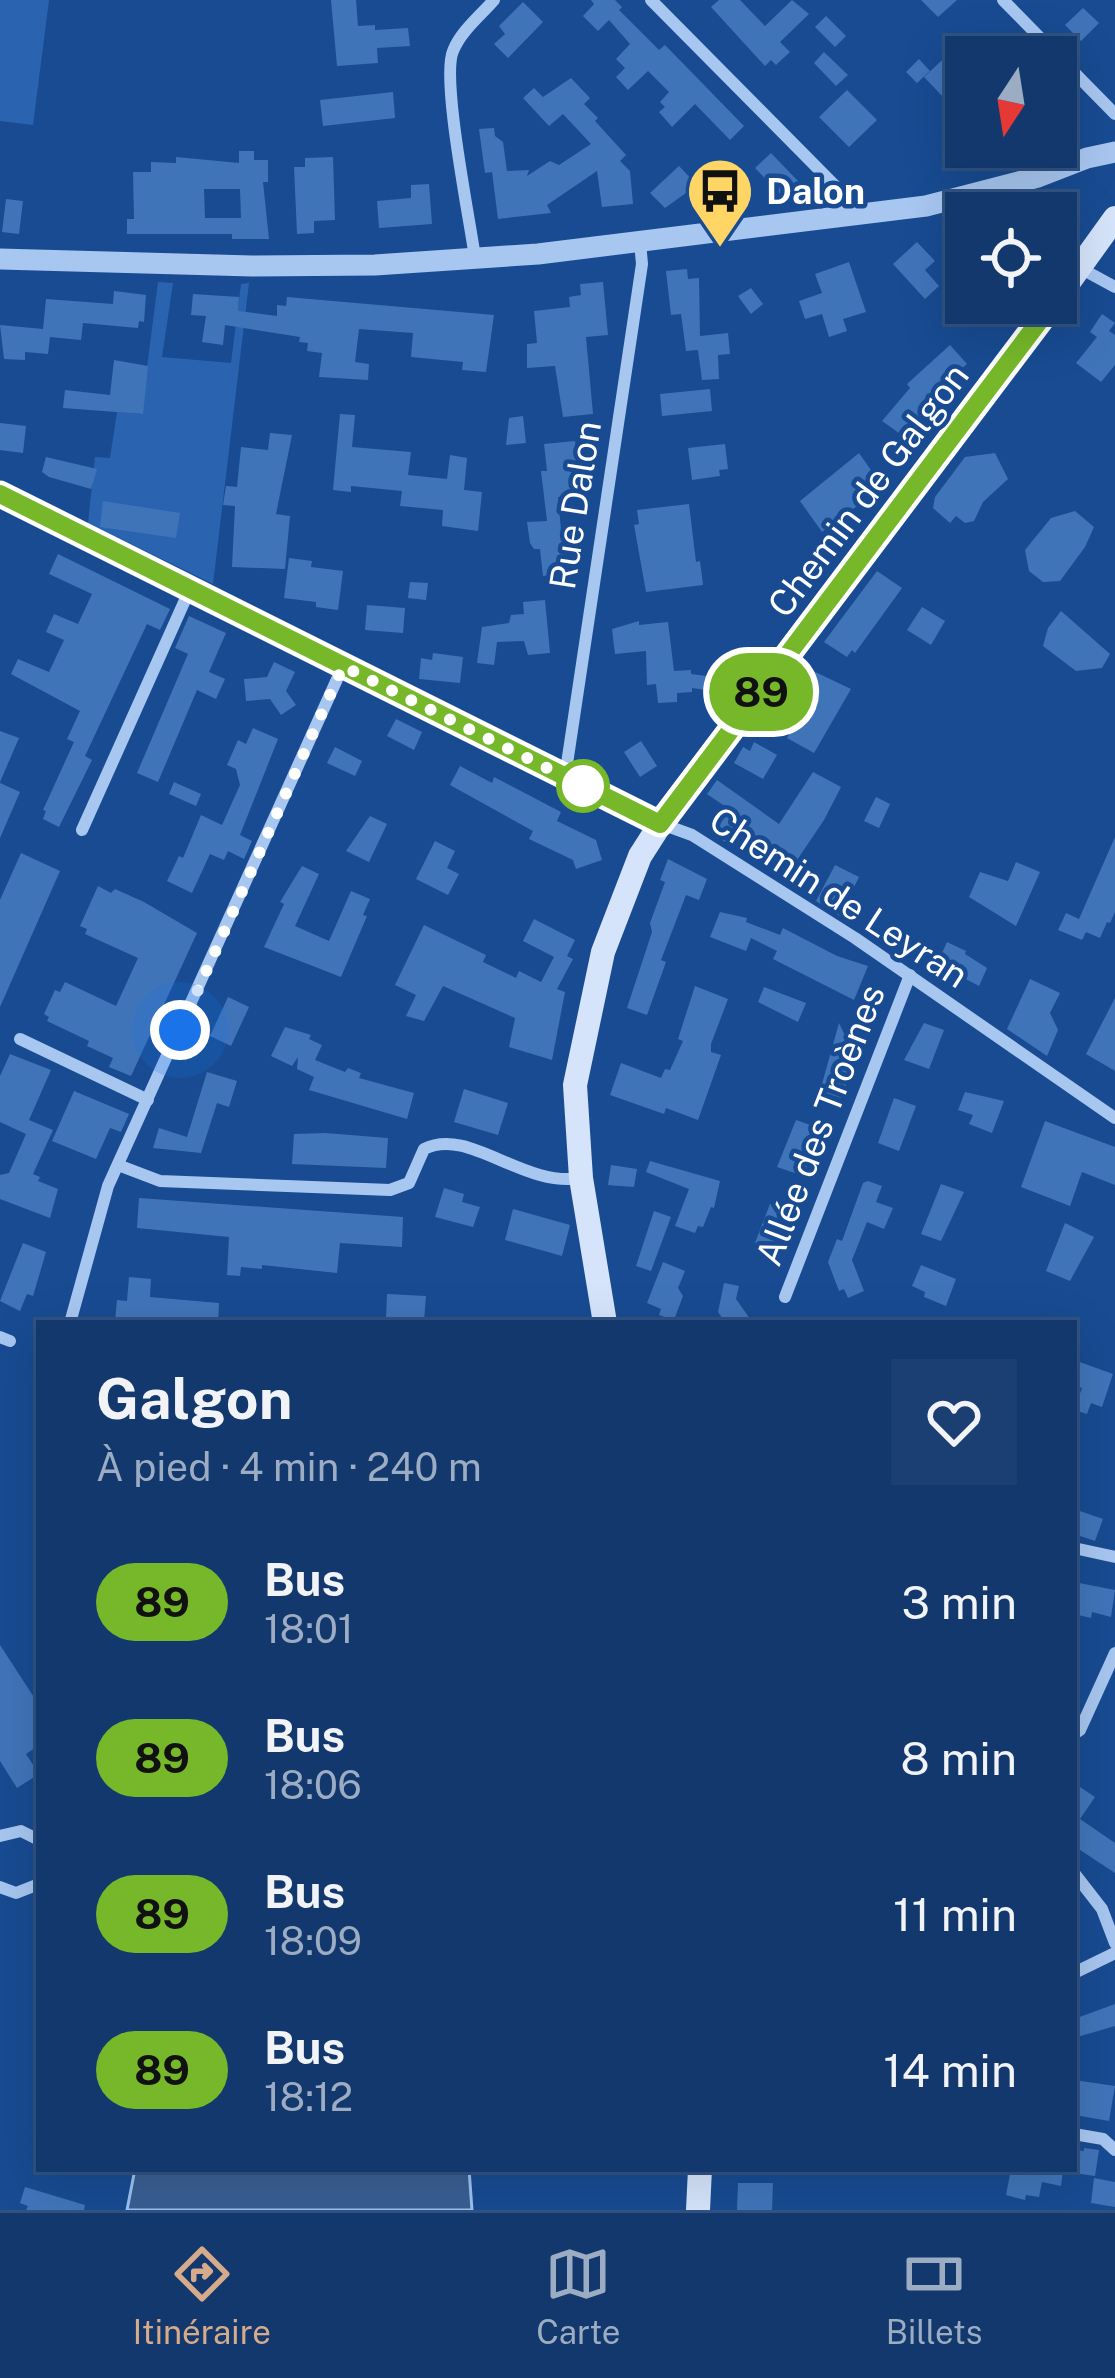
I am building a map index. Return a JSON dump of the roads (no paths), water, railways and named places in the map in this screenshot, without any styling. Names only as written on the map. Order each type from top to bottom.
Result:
[{"type":"main road","name":"Chemin de Galgon","points":[[1077,272],[1115,218]]},
{"type":"main road","name":"Chemin de Galgon","points":[[605,1320],[581,1178],[575,1085],[603,952],[635,866],[660,824],[1038,324]]},
{"type":"main road","points":[[698,2210],[700,2172]]},
{"type":"street","points":[[475,258],[450,87],[450,56],[494,0]]},
{"type":"street","points":[[651,0],[862,214]]},
{"type":"street","points":[[1004,0],[1115,114]]},
{"type":"street","points":[[0,259],[270,266],[475,258],[862,214],[982,193],[1115,152]]},
{"type":"street","name":"Rue Dalon","points":[[565,777],[642,264],[640,242]]},
{"type":"street","points":[[1080,268],[1115,287]]},
{"type":"street","name":"Chemin de Leyran","points":[[0,494],[660,824],[692,835],[910,975],[1115,1118]]},
{"type":"street","points":[[82,830],[190,589]]},
{"type":"street","points":[[71,1320],[108,1186],[343,666]]},
{"type":"street","name":"Allée des Troènes","points":[[785,1297],[910,975]]},
{"type":"street","points":[[20,1039],[148,1100]]},
{"type":"street","points":[[118,1165],[160,1181],[390,1190],[409,1183],[424,1149],[445,1142],[495,1157],[535,1176],[581,1178]]},
{"type":"street","points":[[1077,1549],[1115,1557]]},
{"type":"street","points":[[1077,1732],[1115,1654]]},
{"type":"street","points":[[0,1835],[21,1831],[36,1838]]},
{"type":"street","points":[[1077,1877],[1102,1909],[1115,1943]]},
{"type":"street","points":[[0,1887],[16,1893],[36,1885]]},
{"type":"street","points":[[1077,1972],[1115,1953]]},
{"type":"street","points":[[1077,2135],[1103,2139],[1114,2150]]},
{"type":"place","name":"Dalon","points":[[720,250]]}]
